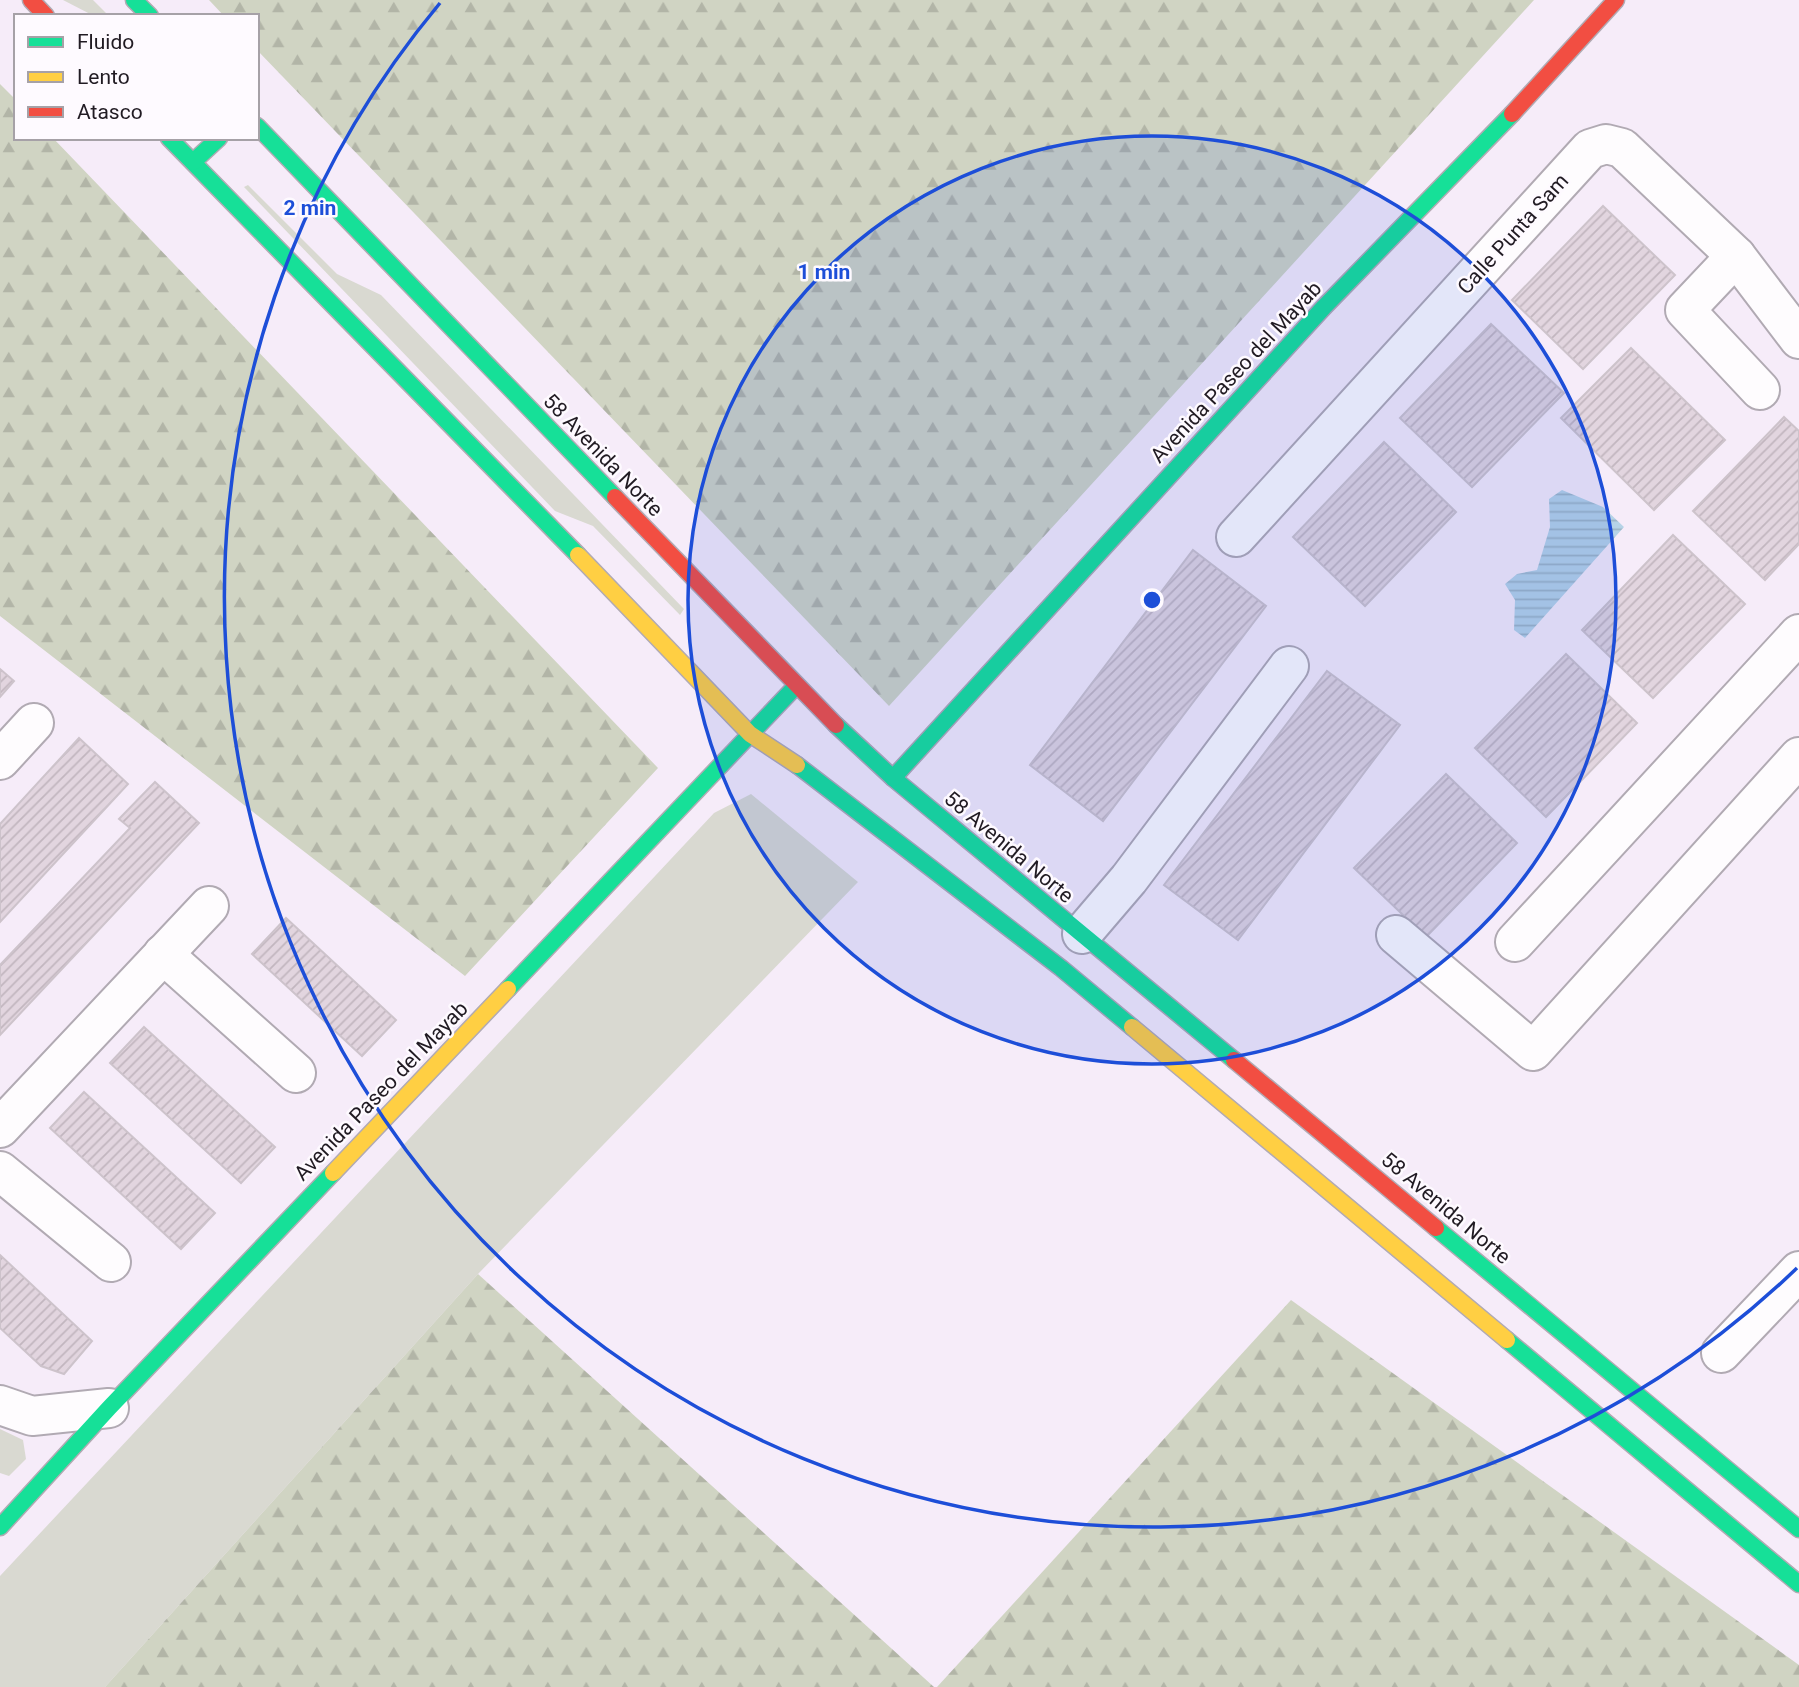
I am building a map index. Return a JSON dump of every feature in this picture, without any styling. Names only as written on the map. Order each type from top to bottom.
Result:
[{"type":"main road","points":[[31,0],[44,14]]},
{"type":"main road","points":[[134,0],[148,14]]},
{"type":"main road","name":"Avenida Paseo del Mayab","points":[[893,778],[1324,307],[1546,79],[1616,0]]},
{"type":"main road","name":"58 Avenida Norte","points":[[259,128],[848,738],[1799,1529]]},
{"type":"main road","points":[[171,140],[750,734],[808,773],[1061,968],[1799,1584]]},
{"type":"main road","points":[[193,162],[217,140]]},
{"type":"main road","name":"Avenida Paseo del Mayab","points":[[0,1527],[109,1408],[796,686]]},
{"type":"street","name":"Calle Punta Sam","points":[[1236,537],[1590,149],[1606,144],[1622,148],[1736,256],[1796,329]]},
{"type":"street","points":[[1736,256],[1685,310],[1760,390]]},
{"type":"street","points":[[1516,943],[1799,634]]},
{"type":"street","points":[[1082,934],[1129,879],[1289,666]]},
{"type":"street","points":[[0,760],[34,723]]},
{"type":"street","points":[[1396,935],[1533,1051],[1799,757]]},
{"type":"street","points":[[0,1128],[209,906]]},
{"type":"street","points":[[163,954],[296,1073]]},
{"type":"street","points":[[0,1171],[111,1262]]},
{"type":"street","points":[[1721,1353],[1799,1271]]},
{"type":"street","points":[[0,1405],[32,1416],[109,1408]]},
{"type":"shaded area","points":[[63,0],[93,0],[107,14],[90,14]]},
{"type":"shaded area","points":[[248,185],[337,274],[381,295],[684,609],[680,615],[593,526],[555,511],[244,187]]},
{"type":"shaded area","points":[[751,794],[858,882],[478,1274],[105,1687],[0,1687],[0,1576],[714,813]]},
{"type":"shaded area","points":[[0,1429],[23,1440],[26,1459],[9,1476],[0,1473]]},
{"type":"green space","points":[[209,0],[1534,0],[889,706],[259,52],[259,14],[222,14]]},
{"type":"green space","points":[[0,84],[14,98],[14,140],[55,140],[658,768],[465,976],[0,616]]},
{"type":"green space","points":[[478,1274],[934,1687],[105,1687]]},
{"type":"green space","points":[[1291,1300],[1799,1665],[1799,1687],[937,1687]]},
{"type":"water","points":[[1562,490],[1603,507],[1624,527],[1525,638],[1514,630],[1515,600],[1505,584],[1517,574],[1537,570],[1550,527],[1549,499]]},
{"type":"building","points":[[1603,206],[1675,275],[1583,369],[1512,300]]},
{"type":"building","points":[[1491,324],[1564,393],[1472,487],[1400,418]]},
{"type":"building","points":[[1631,348],[1725,440],[1654,510],[1561,418]]},
{"type":"building","points":[[1784,417],[1799,431],[1799,544],[1765,580],[1693,511]]},
{"type":"building","points":[[1384,442],[1456,512],[1365,606],[1293,537]]},
{"type":"building","points":[[1673,535],[1745,604],[1653,698],[1582,630]]},
{"type":"building","points":[[1193,550],[1266,606],[1103,821],[1030,765]]},
{"type":"building","points":[[1566,654],[1637,723],[1546,817],[1475,748]]},
{"type":"building","points":[[0,669],[14,681],[0,697]]},
{"type":"building","points":[[1327,671],[1400,725],[1238,940],[1164,885]]},
{"type":"building","points":[[79,738],[128,784],[0,922],[0,824]]},
{"type":"building","points":[[1446,774],[1517,843],[1426,937],[1354,868]]},
{"type":"building","points":[[155,782],[199,823],[0,1035],[0,965],[130,828],[119,819]]},
{"type":"building","points":[[286,918],[396,1020],[362,1056],[252,954]]},
{"type":"building","points":[[144,1027],[275,1147],[241,1183],[110,1063]]},
{"type":"building","points":[[84,1092],[215,1213],[181,1249],[50,1128]]},
{"type":"building","points":[[0,1255],[92,1341],[64,1374],[41,1366],[0,1328]]},
{"type":"traffic: fast","points":[[134,0],[148,14]]},
{"type":"traffic: fast","points":[[893,778],[1324,307],[1512,114]]},
{"type":"traffic: fast","points":[[259,128],[615,497]]},
{"type":"traffic: fast","points":[[171,140],[578,555]]},
{"type":"traffic: fast","points":[[193,162],[217,140]]},
{"type":"traffic: fast","points":[[508,989],[796,686]]},
{"type":"traffic: fast","points":[[836,725],[893,778],[1234,1060]]},
{"type":"traffic: fast","points":[[797,765],[1061,968],[1132,1027]]},
{"type":"traffic: fast","points":[[0,1527],[109,1408],[333,1173]]},
{"type":"traffic: fast","points":[[1436,1228],[1799,1529]]},
{"type":"traffic: fast","points":[[1507,1340],[1799,1584]]},
{"type":"traffic: slow","points":[[578,555],[750,734],[797,765]]},
{"type":"traffic: slow","points":[[333,1173],[508,989]]},
{"type":"traffic: slow","points":[[1132,1027],[1507,1340]]},
{"type":"traffic: jam","points":[[31,0],[44,14]]},
{"type":"traffic: jam","points":[[1512,114],[1616,0]]},
{"type":"traffic: jam","points":[[615,497],[836,725]]},
{"type":"traffic: jam","points":[[1234,1060],[1436,1228]]}]
